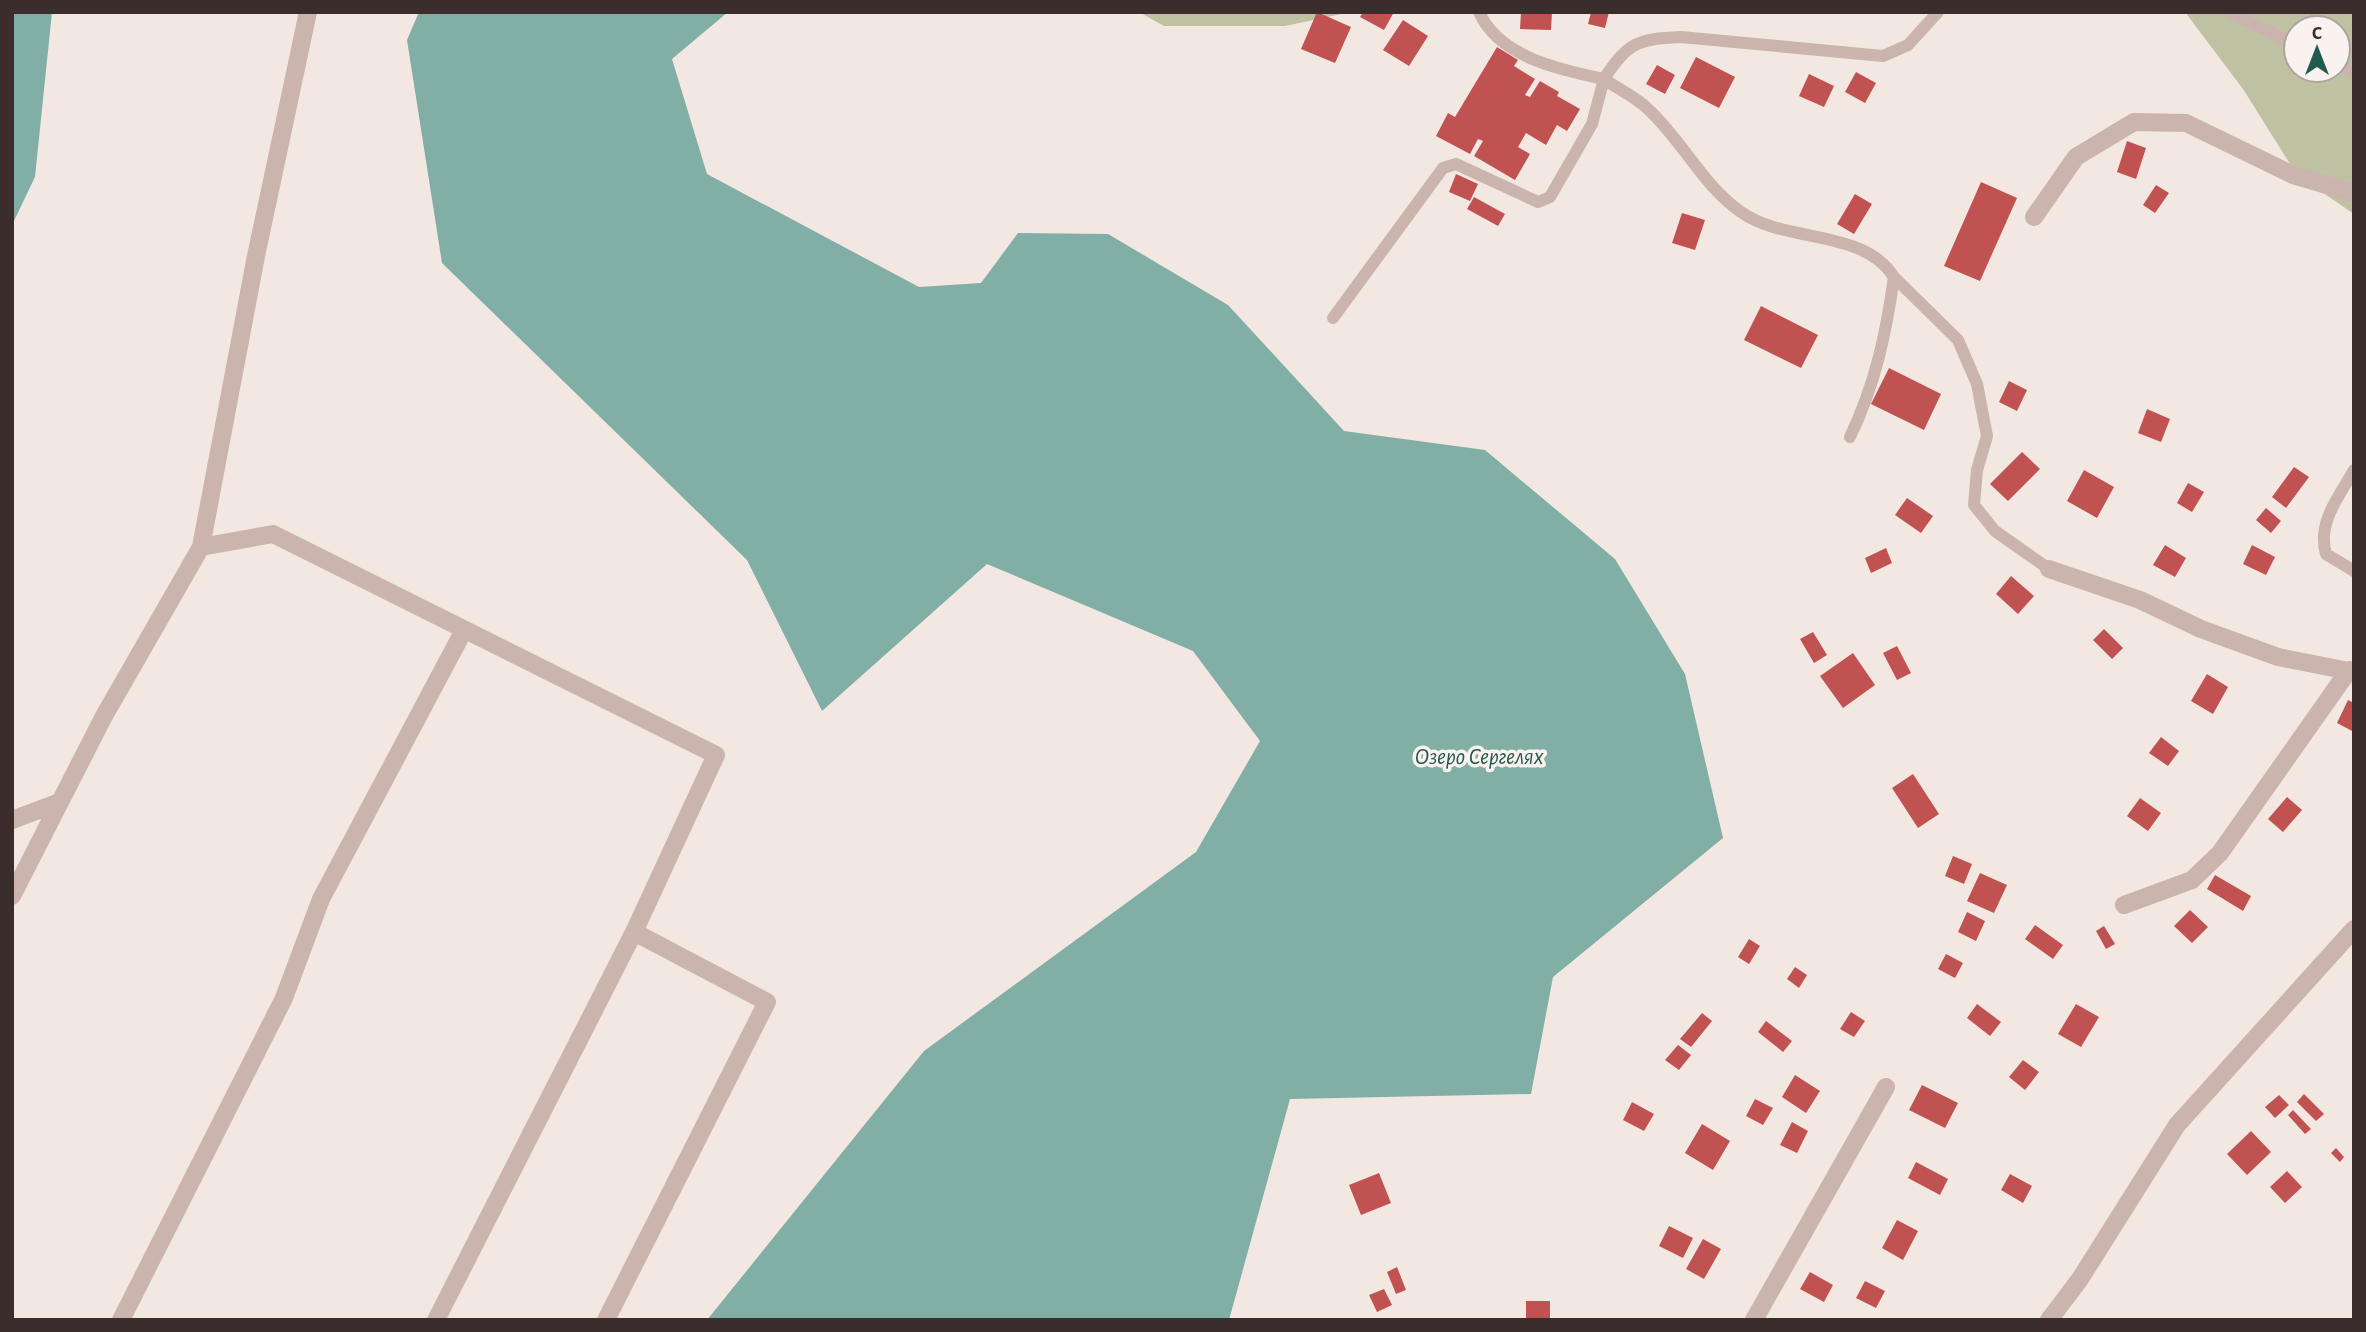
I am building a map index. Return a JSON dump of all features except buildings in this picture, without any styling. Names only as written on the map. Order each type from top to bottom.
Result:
[{"type":"street","points":[[12,896],[104,716],[201,547],[256,256],[308,12]]},
{"type":"street","points":[[2034,217],[2076,157],[2134,122],[2186,123],[2293,175],[2354,192]]},
{"type":"street","points":[[201,547],[273,534],[463,632],[716,755],[634,932],[436,1320]]},
{"type":"street","points":[[2049,569],[2140,600],[2200,629],[2278,657],[2352,667],[2220,853],[2192,880],[2124,905]]},
{"type":"street","points":[[121,1320],[284,999],[321,899],[463,632]]},
{"type":"street","points":[[12,820],[60,802]]},
{"type":"street","points":[[2049,1320],[2080,1279],[2177,1125],[2354,929]]},
{"type":"street","points":[[606,1320],[767,1002],[634,932]]},
{"type":"street","points":[[1754,1320],[1886,1087]]},
{"type":"lane","points":[[1479,12],[1493,35],[1527,55],[1568,71],[1604,79],[1648,109],[1692,162],[1742,213],[1769,225],[1861,250],[1885,261],[1894,277],[1958,340],[1977,384],[1987,436],[1977,470],[1975,505],[1995,531],[2049,569]]},
{"type":"lane","points":[[1333,318],[1443,169],[1456,164],[1538,202],[1550,197],[1592,124],[1604,79],[1629,46],[1647,38],[1681,37],[1883,56],[1908,45],[1938,12]]},
{"type":"lane","points":[[2229,12],[2282,38]]},
{"type":"lane","points":[[1850,437],[1868,399],[1885,340],[1894,277]]},
{"type":"lane","points":[[2354,470],[2323,524],[2322,541],[2326,554],[2354,571]]},
{"type":"green space","points":[[1139,12],[1351,12],[1285,26],[1164,26]]},
{"type":"green space","points":[[2185,12],[2354,12],[2354,214],[2297,175],[2243,89]]},
{"type":"water","points":[[12,12],[52,12],[35,177],[12,225]]},
{"type":"water","name":"Озеро Сергелях","points":[[419,12],[728,12],[672,59],[707,174],[919,287],[981,283],[1018,233],[1108,234],[1228,305],[1344,431],[1485,450],[1615,559],[1685,674],[1723,838],[1553,977],[1531,1094],[1290,1099],[1229,1320],[707,1320],[924,1051],[1196,852],[1260,741],[1193,651],[987,564],[822,711],[747,560],[442,263],[407,40]]}]
